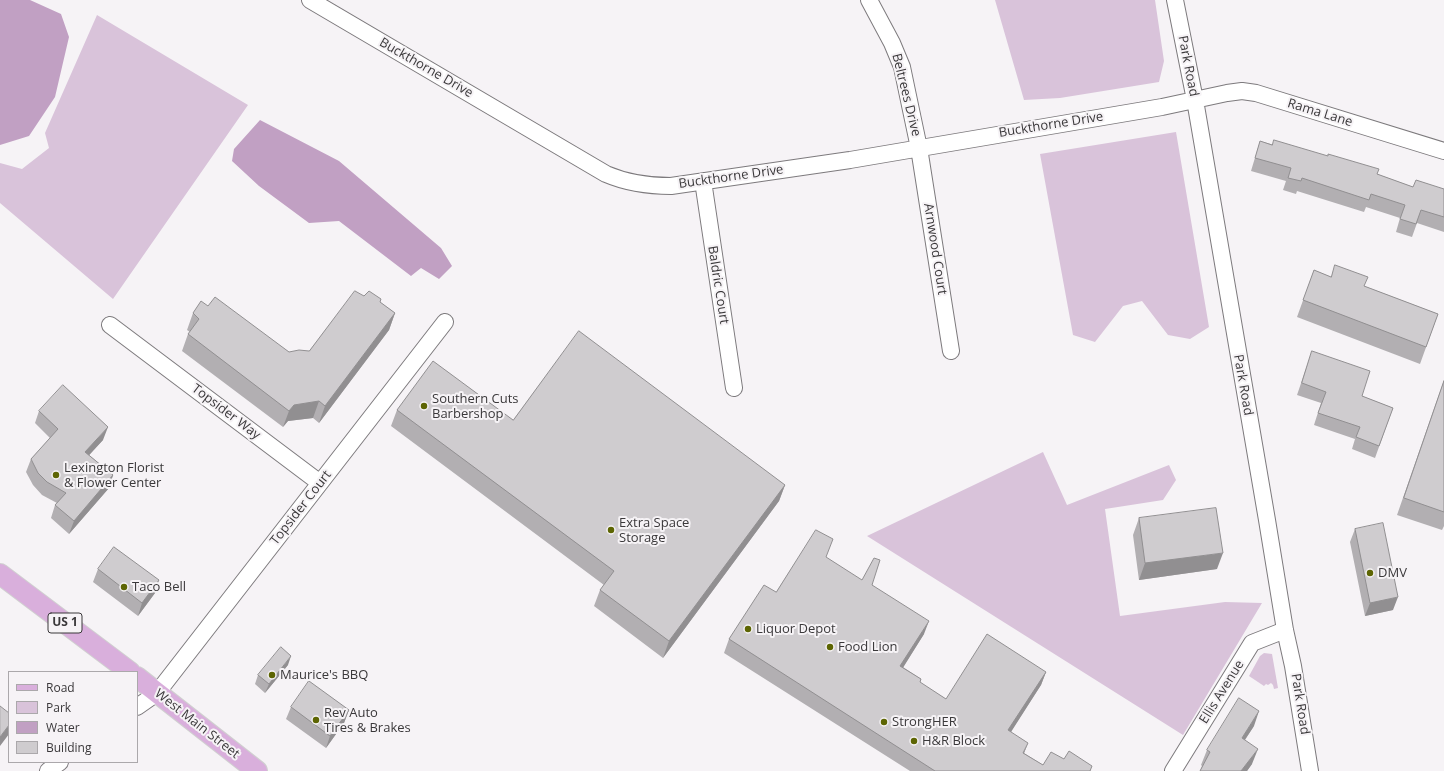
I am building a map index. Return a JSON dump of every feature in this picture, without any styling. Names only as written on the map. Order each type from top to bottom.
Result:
[{"type":"main road","name":"US 1","points":[[0,574],[129,671]]},
{"type":"main road","name":"West Main Street","points":[[138,678],[256,771]]},
{"type":"street","name":"Buckthorne Drive","points":[[310,0],[606,174],[620,180],[654,186],[671,186],[850,160],[1162,107],[1195,100]]},
{"type":"street","name":"Beltrees Drive","points":[[869,0],[892,43],[902,67],[918,148]]},
{"type":"street","name":"Park Road","points":[[1175,0],[1195,100],[1310,771]]},
{"type":"street","name":"Rama Lane","points":[[1195,100],[1242,91],[1256,93],[1444,151]]},
{"type":"street","name":"Arnwood Court","points":[[918,148],[951,351]]},
{"type":"street","name":"Baldric Court","points":[[703,181],[734,388]]},
{"type":"street","name":"Topsider Court","points":[[138,706],[158,693],[445,322]]},
{"type":"street","name":"Topsider Way","points":[[110,325],[320,483]]},
{"type":"street","name":"Ellis Avenue","points":[[1173,771],[1252,643],[1285,630]]},
{"type":"street","points":[[48,771],[59,763]]},
{"type":"green space","points":[[995,0],[1155,0],[1164,61],[1159,82],[1060,98],[1024,100]]},
{"type":"green space","points":[[97,15],[248,105],[113,299],[0,203],[0,163],[22,169],[49,148],[45,133]]},
{"type":"green space","points":[[1176,132],[1209,327],[1190,339],[1168,335],[1142,301],[1123,306],[1095,342],[1073,335],[1040,154]]},
{"type":"green space","points":[[1043,452],[1067,505],[1169,465],[1176,480],[1163,500],[1105,509],[1120,616],[1225,602],[1262,603],[1183,735],[867,536]]},
{"type":"green space","points":[[1264,653],[1272,654],[1278,688],[1274,689],[1271,683],[1264,686],[1249,676],[1260,656]]},
{"type":"water","points":[[0,0],[30,0],[61,14],[69,37],[55,97],[29,136],[0,145]]},
{"type":"water","points":[[260,120],[339,161],[441,248],[452,266],[439,279],[421,268],[411,276],[339,221],[309,223],[259,186],[232,161],[234,149]]},
{"type":"building","points":[[1274,140],[1379,169],[1377,174],[1413,187],[1416,180],[1444,189],[1444,217],[1421,210],[1416,224],[1400,219],[1405,205],[1371,194],[1369,200],[1302,178],[1301,181],[1288,178],[1291,168],[1255,158],[1260,141],[1272,145]]},
{"type":"building","points":[[1335,265],[1368,277],[1364,286],[1438,314],[1426,347],[1303,300],[1314,270],[1331,277]]},
{"type":"building","points":[[355,291],[364,296],[369,291],[381,299],[380,302],[395,313],[325,406],[319,401],[294,405],[289,411],[188,334],[199,319],[193,313],[201,301],[208,306],[215,297],[289,352],[299,350],[309,351]]},
{"type":"building","points":[[579,331],[785,485],[669,641],[600,590],[614,571],[397,410],[433,361],[513,420]]},
{"type":"building","points":[[1312,351],[1370,371],[1362,396],[1393,408],[1379,446],[1356,437],[1360,427],[1318,413],[1326,392],[1302,383]]},
{"type":"building","points":[[1444,381],[1444,512],[1404,498]]},
{"type":"building","points":[[63,385],[108,427],[85,452],[113,475],[74,521],[55,505],[66,493],[47,482],[38,473],[31,459],[58,429],[39,411]]},
{"type":"building","points":[[1216,508],[1223,553],[1145,563],[1139,518]]},
{"type":"building","points":[[1383,523],[1398,597],[1370,603],[1355,529]]},
{"type":"building","points":[[816,530],[833,539],[826,557],[862,580],[874,558],[880,560],[872,585],[929,621],[900,666],[921,679],[920,682],[946,699],[987,634],[1046,672],[1008,730],[1028,743],[1023,753],[1043,765],[1051,752],[1064,759],[1069,751],[1092,766],[1090,771],[935,771],[729,639],[764,585],[776,592]]},
{"type":"building","points":[[114,547],[159,580],[142,603],[98,569]]},
{"type":"building","points":[[281,647],[291,656],[269,684],[258,675]]},
{"type":"building","points":[[309,681],[349,710],[330,736],[291,707]]},
{"type":"building","points":[[1239,698],[1259,711],[1242,738],[1258,749],[1241,771],[1200,771],[1210,752],[1207,750]]},
{"type":"building","points":[[0,706],[8,712],[8,726],[0,737]]},
{"type":"place","name":"Southern Cuts Barbershop","points":[[424,406]]},
{"type":"place","name":"Lexington Florist & Flower Center","points":[[56,475]]},
{"type":"place","name":"Extra Space Storage","points":[[611,530]]},
{"type":"place","name":"DMV","points":[[1370,573]]},
{"type":"place","name":"Taco Bell","points":[[124,587]]},
{"type":"place","name":"Liquor Depot","points":[[748,629]]},
{"type":"place","name":"Food Lion","points":[[830,647]]},
{"type":"place","name":"Maurice's BBQ","points":[[272,675]]},
{"type":"place","name":"Rev Auto Tires & Brakes","points":[[316,720]]},
{"type":"place","name":"StrongHER","points":[[884,722]]},
{"type":"place","name":"H&R Block","points":[[914,741]]}]
